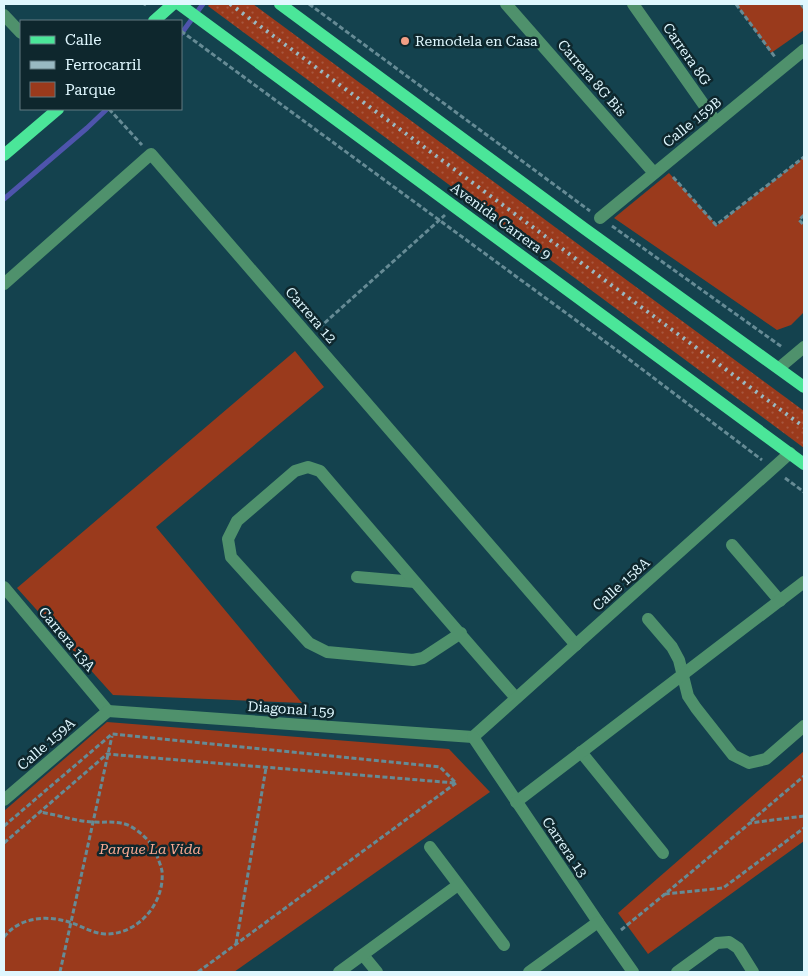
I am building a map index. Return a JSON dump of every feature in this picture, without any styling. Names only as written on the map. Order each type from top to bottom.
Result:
[{"type":"main road","points":[[155,20],[173,4]]},
{"type":"main road","name":"Avenida Carrera 9","points":[[179,4],[804,464]]},
{"type":"main road","points":[[280,4],[585,229],[804,386]]},
{"type":"main road","points":[[4,156],[57,110]]},
{"type":"street","name":"Carrera 8G Bis","points":[[506,4],[658,169]]},
{"type":"street","name":"Carrera 8G","points":[[633,4],[716,122]]},
{"type":"street","points":[[4,15],[20,32]]},
{"type":"street","name":"Calle 159B","points":[[600,218],[804,50]]},
{"type":"street","points":[[4,284],[151,154]]},
{"type":"street","name":"Carrera 12","points":[[151,154],[576,645]]},
{"type":"street","points":[[779,368],[804,347]]},
{"type":"street","name":"Calle 158A","points":[[473,737],[790,453]]},
{"type":"street","points":[[461,633],[423,658],[413,660],[328,652],[308,643],[231,557],[228,539],[237,521],[295,471],[308,467],[320,471],[461,633],[516,698]]},
{"type":"street","points":[[732,545],[780,602]]},
{"type":"street","points":[[357,577],[415,582]]},
{"type":"street","points":[[516,802],[804,582]]},
{"type":"street","name":"Carrera 13A","points":[[4,587],[108,711]]},
{"type":"street","points":[[648,619],[672,647],[679,660],[688,696],[733,755],[749,763],[766,759],[804,726]]},
{"type":"street","name":"Diagonal 159","points":[[108,711],[473,737]]},
{"type":"street","name":"Calle 159A","points":[[4,800],[108,711]]},
{"type":"street","name":"Carrera 13","points":[[473,737],[633,972]]},
{"type":"street","points":[[581,752],[663,853]]},
{"type":"street","points":[[430,847],[504,945]]},
{"type":"street","points":[[339,972],[458,885]]},
{"type":"street","points":[[529,972],[598,922]]},
{"type":"street","points":[[677,972],[717,943],[729,942],[738,948],[753,972]]},
{"type":"street","points":[[364,954],[377,972]]},
{"type":"path","points":[[309,4],[600,218],[794,355]]},
{"type":"path","points":[[736,4],[783,68]]},
{"type":"path","points":[[801,4],[804,8]]},
{"type":"path","points":[[182,32],[622,354],[804,492]]},
{"type":"path","points":[[110,110],[151,154]]},
{"type":"path","points":[[658,169],[716,225],[804,157]]},
{"type":"path","points":[[309,337],[455,206]]},
{"type":"path","points":[[804,216],[799,220],[804,225]]},
{"type":"path","points":[[60,972],[112,734]]},
{"type":"path","points":[[4,826],[112,734],[440,767],[456,783]]},
{"type":"path","points":[[4,843],[108,754],[456,783]]},
{"type":"path","points":[[236,944],[266,768]]},
{"type":"path","points":[[610,939],[804,776]]},
{"type":"path","points":[[198,972],[456,783]]},
{"type":"path","points":[[4,937],[19,924],[36,918],[54,918],[72,923],[88,931],[107,934],[125,930],[141,921],[154,907],[161,889],[162,870],[156,852],[145,837],[130,826],[112,821],[93,822],[40,812]]},
{"type":"path","points":[[750,822],[804,816]]},
{"type":"path","points":[[665,894],[723,888],[804,828]]},
{"type":"green space","points":[[210,4],[253,4],[804,411],[804,448],[208,6]]},
{"type":"green space","points":[[736,4],[801,4],[804,8],[804,30],[771,53]]},
{"type":"green space","points":[[804,157],[804,215],[799,220],[804,225],[804,312],[791,325],[777,330],[614,218],[669,173],[717,225]]},
{"type":"green space","points":[[295,351],[324,387],[156,527],[302,703],[113,695],[17,588]]},
{"type":"green space","name":"Parque La Vida","points":[[107,722],[449,749],[490,792],[234,972],[4,972],[4,811]]},
{"type":"green space","points":[[804,751],[804,841],[648,954],[618,913]]},
{"type":"waterway","points":[[182,33],[203,4]]},
{"type":"waterway","points":[[4,199],[106,110]]},
{"type":"railway","points":[[230,4],[804,427]]},
{"type":"place","name":"Remodela en Casa","points":[[405,41]]}]
